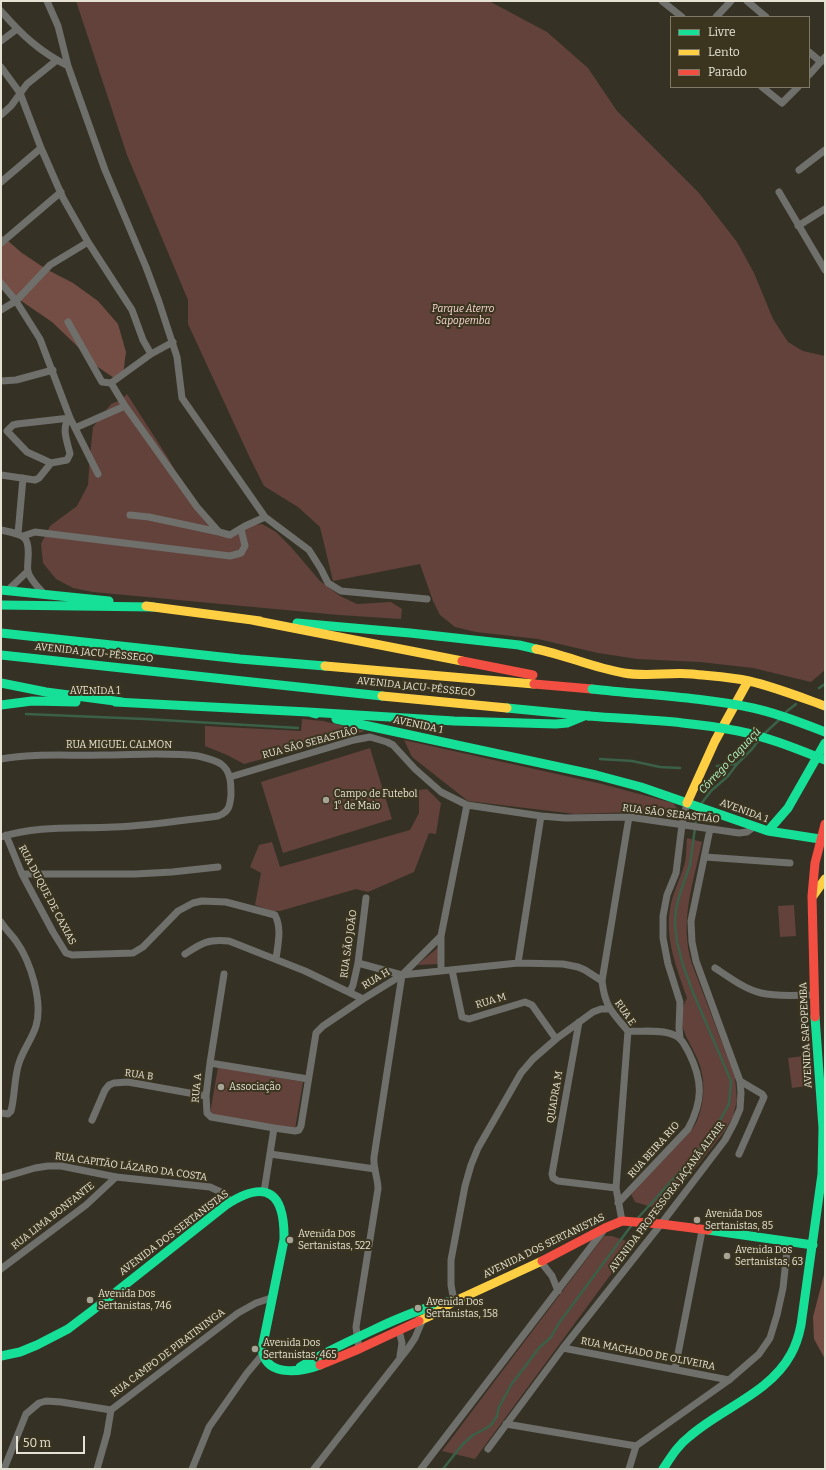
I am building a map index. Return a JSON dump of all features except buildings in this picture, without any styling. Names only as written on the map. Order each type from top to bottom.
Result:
[{"type":"main road","points":[[4,590],[113,601],[252,620],[550,679],[571,687]]},
{"type":"main road","points":[[1,606],[153,607]]},
{"type":"main road","points":[[252,620],[410,633],[543,649],[590,665],[625,673],[650,675],[690,674],[748,681],[774,688],[825,706]]},
{"type":"main road","name":"AVENIDA JACU-PÊSSEGO","points":[[1,633],[240,659],[571,687],[717,702],[754,708],[825,732]]},
{"type":"main road","name":"AVENIDA JACU-PÊSSEGO","points":[[1,655],[395,697],[702,725],[739,731],[776,741],[825,760]]},
{"type":"main road","points":[[690,804],[715,741],[748,681]]},
{"type":"main road","points":[[1,683],[21,688],[122,702]]},
{"type":"main road","name":"AVENIDA 1","points":[[1,705],[32,702],[122,702],[308,712],[565,768],[641,787],[768,831],[820,839]]},
{"type":"main road","points":[[308,712],[454,721],[556,724],[577,720],[587,715]]},
{"type":"main road","points":[[768,831],[780,820],[788,808],[825,743]]},
{"type":"main road","name":"AVENIDA SAPOPEMBA","points":[[663,1469],[667,1460],[695,1431],[760,1389],[773,1377],[788,1359],[797,1343],[801,1326],[813,1245],[822,1174],[823,1149],[814,995],[812,896],[820,839],[825,824]]},
{"type":"main road","points":[[812,896],[825,878]]},
{"type":"main road","name":"AVENIDA DOS SERTANISTAS","points":[[1,1356],[23,1352],[44,1344],[70,1327],[231,1202],[252,1192],[264,1192]]},
{"type":"main road","points":[[263,1354],[263,1344],[284,1240],[285,1228],[279,1204],[274,1196],[264,1192]]},
{"type":"main road","name":"AVENIDA DOS SERTANISTAS","points":[[263,1354],[270,1365],[284,1371],[310,1369],[331,1362],[423,1319],[453,1301],[541,1262],[605,1228],[625,1221],[661,1224],[702,1231],[813,1245]]},
{"type":"main road","name":"AVENIDA DOS SERTANISTAS","points":[[294,1370],[357,1337],[418,1310],[453,1301]]},
{"type":"main road","points":[[399,1330],[402,1323],[412,1317],[418,1310]]},
{"type":"street","points":[[47,1],[58,26],[68,66],[104,170],[146,267],[173,342],[182,398],[265,517],[310,550],[328,584],[341,591],[427,599]]},
{"type":"street","points":[[662,1],[681,16]]},
{"type":"street","points":[[717,16],[731,1]]},
{"type":"street","points":[[747,1],[765,16]]},
{"type":"street","points":[[1,11],[17,29],[36,46],[68,66]]},
{"type":"street","points":[[1,41],[17,29]]},
{"type":"street","points":[[810,52],[823,59],[810,74]]},
{"type":"street","points":[[1,115],[11,106],[20,93],[36,76],[57,60]]},
{"type":"street","points":[[1,67],[20,93],[41,148],[61,192],[88,242],[132,310],[143,340],[151,354]]},
{"type":"street","points":[[763,88],[782,103],[797,88]]},
{"type":"street","points":[[1,182],[41,148]]},
{"type":"street","points":[[800,170],[825,150]]},
{"type":"street","points":[[1,243],[61,192]]},
{"type":"street","points":[[779,192],[825,270]]},
{"type":"street","points":[[798,226],[825,209]]},
{"type":"street","points":[[1,310],[16,301],[50,266],[88,242]]},
{"type":"street","points":[[1,283],[16,301],[40,338],[70,418],[98,474]]},
{"type":"street","points":[[68,322],[102,382],[111,383],[151,354],[173,342]]},
{"type":"street","points":[[1,381],[16,380],[53,370]]},
{"type":"street","points":[[111,383],[125,406],[197,507],[219,532]]},
{"type":"street","points":[[75,428],[125,406]]},
{"type":"street","points":[[70,418],[66,422],[65,430],[70,454],[67,460],[51,463],[27,452],[4,429],[17,424],[70,418]]},
{"type":"street","points":[[1,475],[35,480],[39,478],[51,463]]},
{"type":"street","points":[[20,535],[22,478]]},
{"type":"street","points":[[130,515],[149,517],[230,535],[265,517]]},
{"type":"street","points":[[20,535],[35,532],[230,556],[241,553],[245,546],[241,529]]},
{"type":"street","points":[[1,530],[20,535],[28,541],[28,571],[35,583],[46,595]]},
{"type":"street","points":[[4,590],[28,571]]},
{"type":"street","name":"RUA SÃO SEBASTIÃO","points":[[230,777],[370,737],[378,738],[393,745],[415,769],[441,792],[467,805],[541,816],[572,818],[629,817],[739,833],[747,832],[754,827]]},
{"type":"street","name":"RUA MIGUEL CALMON","points":[[1,759],[29,756],[198,756],[221,764],[226,769],[230,777]]},
{"type":"street","points":[[3,836],[37,829],[129,826],[218,816],[226,812],[230,804],[230,777]]},
{"type":"street","name":"RUA BEIRA RIO","points":[[618,1203],[688,1129],[694,1117],[698,1103],[700,1088],[696,1068],[680,1038],[680,1002],[668,964],[663,938],[663,916],[667,895],[676,873],[690,804]]},
{"type":"street","points":[[441,971],[441,936],[467,805]]},
{"type":"street","points":[[518,963],[541,816]]},
{"type":"street","name":"RUA E","points":[[625,1221],[618,1203],[616,1188],[628,1032],[610,1009],[604,998],[602,982],[629,817]]},
{"type":"street","name":"AVENIDA PROFESSORA JAÇANÃ ALTAIR","points":[[488,1449],[563,1348],[725,1140],[740,1109],[740,1081],[696,961],[692,942],[691,921],[705,857],[706,828]]},
{"type":"street","name":"RUA DUQUE DE CAXIAS","points":[[3,836],[53,932],[64,950],[69,954],[133,953],[143,947],[178,911],[193,903],[214,900],[275,915],[278,921],[279,929],[276,958]]},
{"type":"street","points":[[705,857],[790,864]]},
{"type":"street","points":[[22,874],[134,874],[218,867]]},
{"type":"street","name":"RUA SÃO JOÃO","points":[[350,992],[358,962],[366,898]]},
{"type":"street","points":[[1,922],[17,942],[26,960],[34,984],[38,1004],[37,1019],[33,1034],[18,1067],[11,1111],[10,1113],[3,1114]]},
{"type":"street","points":[[359,1349],[356,1327],[378,1189],[374,1157],[402,975],[441,936]]},
{"type":"street","points":[[185,954],[202,943],[216,940],[229,941],[276,958],[363,999]]},
{"type":"street","points":[[358,962],[402,975]]},
{"type":"street","name":"RUA H","points":[[295,1131],[299,1130],[301,1126],[316,1034],[322,1026],[402,975],[518,963],[571,965],[585,970],[602,982]]},
{"type":"street","points":[[715,968],[742,985],[762,993],[773,995],[814,995]]},
{"type":"street","name":"RUA M","points":[[452,970],[462,1017],[470,1018],[525,1002],[532,1005],[556,1039]]},
{"type":"street","name":"RUA A","points":[[224,974],[206,1096],[206,1111],[208,1116],[295,1131]]},
{"type":"street","points":[[453,1301],[451,1285],[451,1260],[465,1186],[478,1148],[521,1072],[533,1059],[556,1039],[597,1010],[610,1009]]},
{"type":"street","name":"QUADRA M","points":[[579,1022],[552,1174],[553,1178],[558,1181],[616,1188]]},
{"type":"street","points":[[628,1032],[666,1032],[680,1038]]},
{"type":"street","points":[[210,1063],[308,1079]]},
{"type":"street","points":[[739,1154],[764,1097],[762,1094],[740,1081]]},
{"type":"street","name":"RUA B","points":[[92,1120],[105,1090],[109,1085],[114,1083],[128,1082],[206,1096]]},
{"type":"street","points":[[264,1192],[274,1128]]},
{"type":"street","points":[[270,1154],[375,1169]]},
{"type":"street","name":"RUA CAPITÃO LÁZARO DA COSTA","points":[[1,1178],[48,1166],[78,1168],[116,1177],[210,1188],[223,1193],[231,1202]]},
{"type":"street","name":"RUA LIMA BONFANTE","points":[[1,1269],[86,1205],[116,1177]]},
{"type":"street","points":[[421,1469],[605,1228]]},
{"type":"street","points":[[675,1369],[702,1231]]},
{"type":"street","points":[[629,1469],[636,1446],[729,1380],[759,1354],[770,1338],[778,1315],[783,1288],[788,1241]]},
{"type":"street","points":[[541,1262],[552,1276],[558,1291]]},
{"type":"street","name":"RUA CAMPO DE PIRATININGA","points":[[97,1469],[105,1442],[110,1410],[238,1313],[256,1303],[272,1298]]},
{"type":"street","points":[[314,1469],[400,1359],[415,1338],[423,1319]]},
{"type":"street","points":[[399,1330],[402,1343],[400,1359]]},
{"type":"street","name":"RUA MACHADO DE OLIVEIRA","points":[[563,1348],[729,1380]]},
{"type":"street","points":[[192,1469],[209,1427],[247,1373],[263,1354]]},
{"type":"street","points":[[4,1469],[26,1414],[39,1403],[46,1401],[60,1402],[110,1410]]},
{"type":"street","points":[[506,1424],[636,1446]]},
{"type":"green space","name":"Parque Aterro Sapopemba","points":[[76,1],[489,1],[547,32],[588,68],[617,111],[699,193],[737,242],[754,273],[773,319],[788,342],[803,351],[825,356],[825,670],[811,682],[753,668],[700,662],[637,659],[598,653],[538,639],[476,632],[455,627],[440,615],[433,601],[420,564],[333,581],[320,527],[298,507],[264,486],[188,324],[188,300],[127,155]]},
{"type":"green space","points":[[127,394],[168,458],[183,485],[219,532],[230,535],[245,526],[262,524],[276,532],[320,581],[340,596],[357,604],[391,602],[402,609],[401,619],[339,615],[93,592],[73,588],[56,579],[43,563],[41,544],[50,526],[77,506],[88,485],[93,427],[111,404],[121,400]]},
{"type":"green space","points":[[302,719],[323,721],[365,731],[244,764],[205,746],[205,726],[301,731]]},
{"type":"green space","points":[[404,740],[602,784],[673,803],[679,811],[674,817],[634,812],[575,814],[468,801],[412,757]]},
{"type":"green space","name":"Campo de Futebol 1° de Maio","points":[[370,748],[392,819],[283,853],[261,782]]},
{"type":"green space","points":[[427,789],[441,803],[436,834],[429,833],[414,872],[368,892],[356,889],[280,911],[272,911],[255,905],[261,873],[250,867],[259,845],[272,842],[280,867],[410,830],[419,813],[419,790]]},
{"type":"green space","points":[[687,838],[702,842],[691,888],[687,918],[688,948],[692,964],[735,1077],[737,1100],[733,1117],[724,1132],[663,1209],[658,1209],[635,1202],[631,1194],[692,1129],[700,1114],[703,1098],[703,1081],[700,1065],[683,1029],[683,1007],[687,998],[673,954],[669,932],[671,903],[685,863]]},
{"type":"green space","points":[[794,905],[796,936],[780,937],[778,906]]},
{"type":"green space","points":[[440,946],[439,964],[417,965]]},
{"type":"green space","points":[[803,1056],[807,1086],[792,1088],[788,1058]]},
{"type":"green space","points":[[218,1067],[303,1082],[295,1129],[210,1114]]},
{"type":"green space","points":[[604,1236],[612,1236],[629,1242],[631,1247],[475,1459],[442,1451]]},
{"type":"shaded area","points":[[1,235],[22,253],[46,269],[73,283],[98,301],[118,324],[126,352],[123,375],[117,380],[95,365],[52,322],[1,287]]},
{"type":"shaded area","points":[[825,1271],[825,1359],[814,1339],[813,1317]]},
{"type":"waterway","name":"Córrego Caguaçú","points":[[819,688],[825,684]]},
{"type":"waterway","name":"Córrego Caguaçú","points":[[786,712],[796,704]]},
{"type":"waterway","points":[[26,714],[298,728]]},
{"type":"waterway","name":"Córrego Caguaçú","points":[[765,733],[779,720]]},
{"type":"waterway","name":"Córrego Caguaçú","points":[[701,804],[711,791],[728,776],[758,741]]},
{"type":"waterway","points":[[600,759],[632,761],[660,767],[680,768]]},
{"type":"waterway","points":[[717,766],[736,764]]},
{"type":"waterway","points":[[637,1219],[704,1145],[729,1104],[731,1081],[692,990],[683,965],[677,942],[675,925],[676,909],[690,865],[696,820],[699,811]]},
{"type":"waterway","points":[[443,1469],[462,1445],[473,1435],[491,1425],[497,1416],[499,1407],[511,1385],[539,1348],[551,1337],[559,1323],[631,1226]]},
{"type":"traffic: fast","points":[[1,590],[109,601]]},
{"type":"traffic: fast","points":[[1,605],[153,607]]},
{"type":"traffic: fast","points":[[297,623],[410,633],[519,645],[536,649]]},
{"type":"traffic: fast","points":[[1,633],[240,659],[325,666]]},
{"type":"traffic: fast","points":[[1,655],[382,696]]},
{"type":"traffic: fast","points":[[1,683],[46,692],[122,702]]},
{"type":"traffic: fast","points":[[592,689],[733,704],[789,718],[825,732]]},
{"type":"traffic: fast","points":[[1,705],[32,701],[76,702]]},
{"type":"traffic: fast","points":[[115,702],[308,712],[316,714]]},
{"type":"traffic: fast","points":[[507,708],[589,716]]},
{"type":"traffic: fast","points":[[308,712],[454,721],[556,724],[567,723],[584,716]]},
{"type":"traffic: fast","points":[[589,716],[683,723],[738,731],[771,740],[825,760]]},
{"type":"traffic: fast","points":[[336,719],[596,775],[641,787],[768,831],[820,839]]},
{"type":"traffic: fast","points":[[768,831],[788,808],[825,743]]},
{"type":"traffic: fast","points":[[663,1469],[682,1443],[703,1426],[745,1399],[771,1379],[782,1368],[791,1354],[797,1340],[801,1325],[822,1174],[823,1128],[815,1017]]},
{"type":"traffic: fast","points":[[1,1356],[20,1352],[68,1329],[226,1205],[252,1192],[263,1192],[271,1195],[277,1201],[281,1211],[284,1240],[263,1344],[263,1352],[267,1361],[272,1366],[279,1369],[288,1371],[320,1365]]},
{"type":"traffic: fast","points":[[708,1230],[813,1245]]},
{"type":"traffic: fast","points":[[300,1367],[317,1357],[390,1322],[438,1304],[448,1302]]},
{"type":"traffic: slow","points":[[146,606],[260,621]]},
{"type":"traffic: slow","points":[[252,620],[462,661]]},
{"type":"traffic: slow","points":[[536,649],[624,673],[641,675],[692,674],[759,683],[825,706]]},
{"type":"traffic: slow","points":[[325,666],[534,684]]},
{"type":"traffic: slow","points":[[687,803],[715,741],[748,681]]},
{"type":"traffic: slow","points":[[382,696],[507,708]]},
{"type":"traffic: slow","points":[[813,896],[825,879]]},
{"type":"traffic: slow","points":[[419,1321],[453,1302],[542,1261]]},
{"type":"traffic: jam","points":[[462,661],[533,675]]},
{"type":"traffic: jam","points":[[534,684],[592,689]]},
{"type":"traffic: jam","points":[[815,1017],[812,896],[815,863],[825,824]]},
{"type":"traffic: jam","points":[[542,1261],[605,1228],[622,1221],[708,1230]]},
{"type":"traffic: jam","points":[[320,1365],[359,1349],[419,1321]]},
{"type":"place","name":"Campo de Futebol 1° de Maio","points":[[326,800]]},
{"type":"place","name":"Associação","points":[[221,1087]]},
{"type":"place","name":"Avenida Dos Sertanistas, 85","points":[[697,1220]]},
{"type":"place","name":"Avenida Dos Sertanistas, 522","points":[[290,1240]]},
{"type":"place","name":"Avenida Dos Sertanistas, 63","points":[[727,1256]]},
{"type":"place","name":"Avenida Dos Sertanistas, 746","points":[[90,1300]]},
{"type":"place","name":"Avenida Dos Sertanistas, 158","points":[[418,1308]]},
{"type":"place","name":"Avenida Dos Sertanistas, 465","points":[[255,1349]]}]
